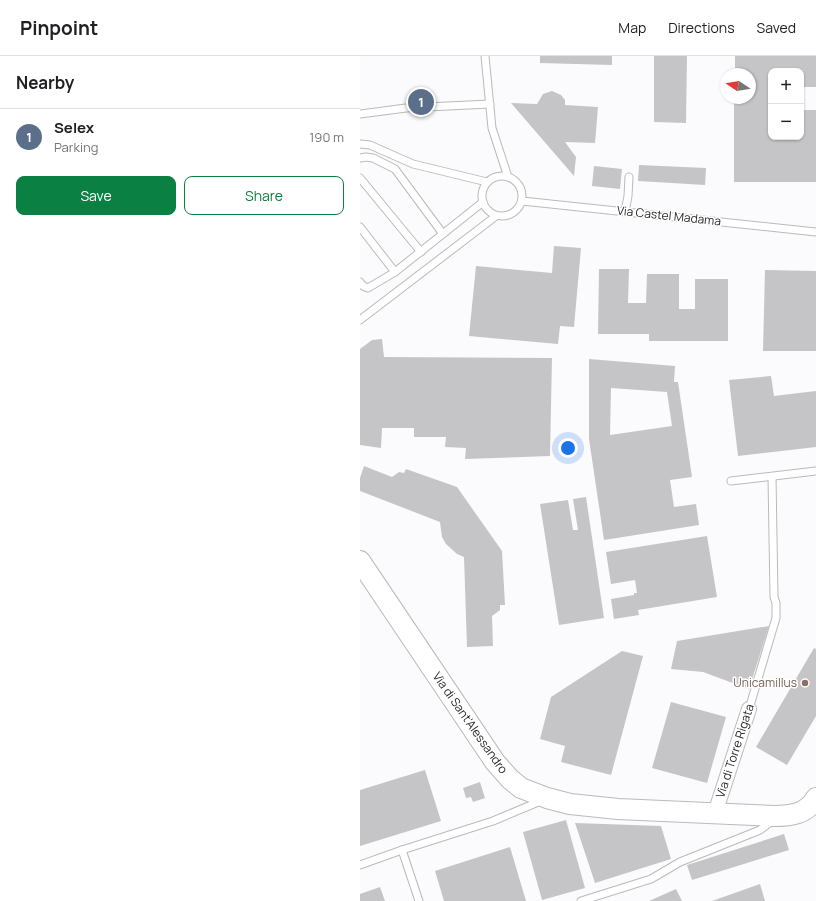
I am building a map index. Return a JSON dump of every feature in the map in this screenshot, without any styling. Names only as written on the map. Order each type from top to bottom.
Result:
[{"type":"street","name":"Via di Sant'Alessandro","points":[[360,561],[500,769],[521,788],[547,798],[581,806],[774,816],[787,816],[801,813],[808,808],[816,798]]},
{"type":"street","name":"Via di Torre Rigata","points":[[715,813],[748,709]]},
{"type":"lane","points":[[485,56],[492,128],[508,176],[518,184],[522,195],[522,201],[519,207],[509,215],[496,216],[490,213],[482,202],[483,188],[487,182],[497,176],[508,176]]},
{"type":"lane","points":[[360,114],[406,108],[490,104]]},
{"type":"lane","points":[[360,144],[370,145],[398,156],[413,164],[487,182]]},
{"type":"lane","points":[[360,158],[366,156],[395,168],[443,234]]},
{"type":"lane","points":[[395,168],[398,156]]},
{"type":"lane","points":[[625,212],[629,177]]},
{"type":"lane","points":[[360,178],[421,252]]},
{"type":"lane","name":"Via Castel Madama","points":[[522,201],[816,232]]},
{"type":"lane","points":[[360,282],[363,286],[368,288],[395,272],[482,202]]},
{"type":"lane","points":[[360,320],[496,216]]},
{"type":"lane","points":[[360,227],[395,272]]},
{"type":"lane","points":[[731,481],[816,471]]},
{"type":"lane","name":"Via di Torre Rigata","points":[[748,709],[774,627],[776,610],[774,597],[772,477]]},
{"type":"lane","points":[[360,865],[493,821],[547,798]]},
{"type":"lane","points":[[581,901],[646,881],[673,865],[760,830],[768,824],[774,816]]},
{"type":"lane","points":[[402,850],[419,901]]},
{"type":"building","points":[[540,56],[612,56],[612,65],[540,63]]},
{"type":"building","points":[[654,56],[687,56],[686,123],[654,122]]},
{"type":"building","points":[[735,56],[816,56],[816,87],[804,87],[804,68],[768,68],[768,140],[804,140],[804,110],[816,110],[816,182],[734,182],[734,104],[756,104],[756,68],[735,68]]},
{"type":"building","points":[[552,91],[561,95],[565,100],[565,105],[598,107],[595,143],[565,142],[576,157],[574,176],[511,103],[537,104],[543,94]]},
{"type":"building","points":[[639,165],[706,168],[705,185],[638,181]]},
{"type":"building","points":[[594,166],[622,169],[620,189],[592,186]]},
{"type":"building","points":[[554,246],[581,248],[574,327],[560,326],[558,344],[469,336],[476,266],[552,273]]},
{"type":"building","points":[[599,269],[629,269],[628,303],[646,303],[647,274],[679,274],[679,309],[695,309],[695,279],[728,279],[728,341],[649,341],[649,334],[598,334]]},
{"type":"building","points":[[765,270],[816,271],[816,351],[763,351]]},
{"type":"building","points":[[382,339],[384,357],[552,358],[550,456],[465,459],[466,448],[445,447],[446,437],[414,437],[414,428],[382,428],[381,448],[360,445],[360,349],[372,340]]},
{"type":"building","points":[[589,359],[675,366],[674,382],[678,382],[692,477],[670,480],[674,507],[696,504],[699,525],[604,540],[589,439]],"holes":[[[611,388],[667,392],[672,426],[610,435]]]},
{"type":"building","points":[[771,376],[774,396],[816,391],[816,447],[738,456],[729,380]]},
{"type":"building","points":[[364,466],[392,477],[399,472],[404,473],[406,469],[457,487],[502,551],[505,605],[500,605],[500,610],[492,616],[493,646],[467,647],[464,557],[457,554],[446,544],[442,537],[440,522],[360,491],[360,478]]},
{"type":"building","points":[[586,497],[604,618],[559,625],[540,504],[568,500],[573,530],[578,530],[573,499]]},
{"type":"building","points":[[707,536],[717,597],[638,610],[639,615],[614,619],[611,599],[634,595],[634,593],[637,593],[635,580],[611,584],[606,552]]},
{"type":"building","points":[[769,626],[749,689],[703,672],[671,669],[677,641]]},
{"type":"building","name":"Unicamillus","points":[[814,648],[816,649],[816,716],[787,765],[756,747]]},
{"type":"building","points":[[622,651],[643,656],[611,775],[561,762],[565,746],[540,739],[551,697]]},
{"type":"building","points":[[671,702],[726,717],[707,783],[652,768]]},
{"type":"building","points":[[425,770],[441,821],[360,846],[360,790]]},
{"type":"building","points":[[480,782],[485,798],[473,802],[471,797],[466,798],[463,788]]},
{"type":"building","points":[[566,820],[585,888],[542,900],[523,832]]},
{"type":"building","points":[[575,823],[661,826],[671,859],[595,883]]},
{"type":"building","points":[[784,834],[789,850],[692,880],[687,865]]},
{"type":"building","points":[[510,847],[526,901],[444,901],[435,871]]},
{"type":"building","points":[[760,884],[765,901],[712,901]]},
{"type":"building","points":[[380,887],[385,901],[360,901],[360,894]]},
{"type":"building","points":[[676,889],[682,901],[649,901]]},
{"type":"place","name":"Selex","points":[[421,102]]},
{"type":"place","name":"Unicamillus","points":[[805,683]]}]
